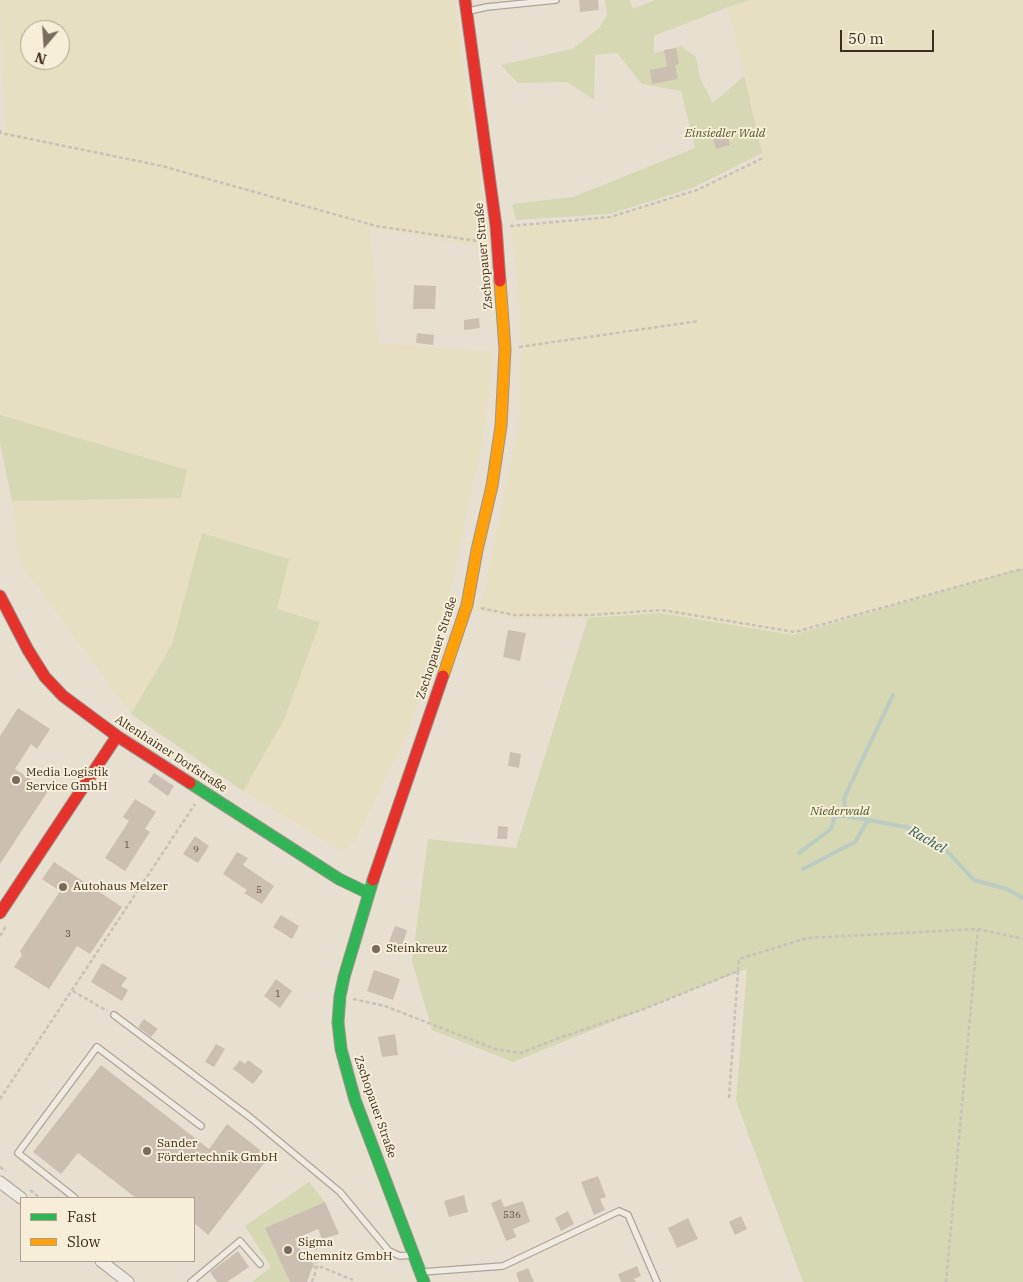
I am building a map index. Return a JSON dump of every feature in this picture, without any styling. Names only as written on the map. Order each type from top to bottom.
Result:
[{"type":"street","name":"Zschopauer Straße","points":[[422,1277],[355,1100],[341,1049],[338,1022],[344,977],[368,893],[467,605],[477,550],[492,486],[501,426],[505,349],[498,244],[465,6]]},
{"type":"street","name":"Altenhainer Dorfstraße","points":[[0,596],[28,650],[45,677],[63,696],[117,736],[339,879],[368,893]]},
{"type":"street","points":[[0,913],[117,736]]},
{"type":"street","points":[[0,1182],[21,1197]]},
{"type":"street","points":[[102,1262],[128,1282]]},
{"type":"lane","points":[[465,6],[487,7],[556,0]]},
{"type":"lane","points":[[114,1015],[251,1118],[340,1192],[389,1251],[400,1256],[414,1255]]},
{"type":"lane","points":[[74,1197],[18,1154],[97,1047],[201,1126]]},
{"type":"lane","points":[[422,1277],[502,1266],[619,1211],[628,1215],[657,1282]]},
{"type":"lane","points":[[191,1282],[240,1241],[260,1264]]},
{"type":"path","points":[[0,130],[1,132],[162,166],[376,226],[498,244]]},
{"type":"path","points":[[496,226],[610,217],[696,190],[763,158]]},
{"type":"path","points":[[505,349],[698,321]]},
{"type":"path","points":[[467,605],[514,615],[591,615],[662,610],[795,632],[1023,570]]},
{"type":"path","points":[[0,1099],[204,792]]},
{"type":"path","points":[[946,1282],[978,929]]},
{"type":"path","points":[[729,1098],[739,959],[806,938],[978,929],[1023,939]]},
{"type":"path","points":[[340,996],[385,1006],[494,1049],[521,1053],[672,998],[738,971]]},
{"type":"path","points":[[72,990],[114,1015]]},
{"type":"path","points":[[312,1282],[315,1267],[315,1240]]},
{"type":"path","points":[[315,1267],[321,1267],[353,1280]]},
{"type":"shaded area","points":[[0,0],[454,0],[491,249],[370,228],[379,343],[494,352],[482,444],[444,623],[409,730],[354,844],[340,850],[243,791],[284,720],[320,622],[277,610],[202,533],[172,644],[131,714],[19,562],[12,501],[181,498],[187,471],[0,415],[0,137],[5,130]]},
{"type":"shaded area","points":[[750,0],[1023,0],[1023,568],[793,635],[660,613],[588,618],[512,619],[473,610],[483,598],[518,428],[522,347],[512,226],[610,217],[696,190],[763,159],[728,7]]},
{"type":"green space","name":"Einsiedler Wald","points":[[605,0],[630,0],[633,9],[655,0],[750,0],[654,36],[654,53],[681,46],[696,57],[700,78],[713,103],[744,76],[762,153],[693,188],[610,214],[516,220],[512,204],[573,197],[695,148],[681,91],[642,84],[617,53],[595,55],[594,100],[567,82],[518,83],[501,65],[572,49],[599,28],[607,15]]},
{"type":"green space","points":[[0,415],[187,470],[181,498],[12,501],[0,443]]},
{"type":"green space","points":[[202,533],[289,559],[277,609],[320,622],[284,720],[243,791],[131,714],[172,644]]},
{"type":"green space","name":"Niederwald","points":[[1023,568],[1023,1282],[803,1282],[736,1101],[747,969],[513,1062],[432,1030],[412,961],[428,839],[516,848],[588,618],[660,613],[793,635]]},
{"type":"green space","points":[[309,1182],[325,1202],[266,1228],[290,1282],[252,1282],[271,1267],[245,1226]]},
{"type":"building","points":[[579,0],[598,0],[599,10],[580,12]]},
{"type":"building","points":[[676,48],[679,64],[675,65],[678,79],[652,84],[650,70],[674,65],[667,66],[664,50]]},
{"type":"building","points":[[726,129],[730,145],[716,149],[712,133]]},
{"type":"building","points":[[414,285],[436,286],[435,309],[413,309]]},
{"type":"building","points":[[479,318],[480,328],[464,330],[464,320]]},
{"type":"building","points":[[417,333],[434,335],[433,345],[416,343]]},
{"type":"building","points":[[508,630],[526,633],[520,661],[503,657]]},
{"type":"building","name":"Media Logistik Service GmbH","points":[[18,708],[50,729],[37,749],[31,744],[15,769],[48,791],[0,864],[0,736]]},
{"type":"building","points":[[510,752],[521,754],[519,768],[508,766]]},
{"type":"building","points":[[154,773],[174,786],[168,796],[148,782]]},
{"type":"building","points":[[135,799],[156,812],[145,829],[150,832],[125,871],[105,858],[129,821],[123,817]]},
{"type":"building","points":[[498,826],[508,827],[507,839],[497,839]]},
{"type":"building","points":[[195,836],[209,846],[198,863],[183,854]]},
{"type":"building","points":[[237,852],[248,858],[243,865],[274,886],[262,904],[244,893],[247,890],[223,874]]},
{"type":"building","points":[[54,862],[122,907],[90,954],[77,946],[49,989],[14,967],[22,955],[20,951],[60,891],[42,879]]},
{"type":"building","points":[[281,915],[299,926],[292,939],[273,927]]},
{"type":"building","points":[[395,926],[407,930],[402,946],[389,942]]},
{"type":"building","points":[[102,963],[127,978],[121,986],[128,990],[122,1001],[91,982]]},
{"type":"building","points":[[374,970],[400,979],[393,1000],[367,991]]},
{"type":"building","points":[[276,979],[292,991],[280,1008],[264,996]]},
{"type":"building","points":[[144,1019],[158,1029],[151,1037],[138,1027]]},
{"type":"building","points":[[395,1034],[398,1055],[382,1057],[378,1037]]},
{"type":"building","points":[[216,1044],[225,1049],[214,1067],[205,1062]]},
{"type":"building","points":[[240,1060],[245,1064],[248,1060],[263,1071],[253,1084],[233,1069]]},
{"type":"building","name":"Sander Fördertechnik GmbH","points":[[101,1065],[209,1149],[227,1124],[269,1157],[208,1235],[195,1224],[195,1197],[135,1197],[78,1153],[61,1174],[33,1152]]},
{"type":"building","points":[[598,1176],[606,1197],[600,1199],[605,1210],[594,1215],[581,1182]]},
{"type":"building","points":[[464,1195],[468,1212],[449,1217],[444,1201]]},
{"type":"building","points":[[501,1199],[504,1207],[523,1201],[530,1222],[513,1229],[516,1237],[506,1241],[491,1203]]},
{"type":"building","name":"Sigma Chemnitz GmbH","points":[[325,1202],[339,1234],[322,1239],[318,1229],[295,1239],[305,1260],[314,1263],[307,1282],[290,1282],[265,1228]]},
{"type":"building","points":[[568,1211],[574,1224],[561,1231],[555,1218]]},
{"type":"building","points":[[741,1216],[747,1229],[735,1235],[729,1222]]},
{"type":"building","points":[[688,1218],[698,1239],[677,1248],[668,1228]]},
{"type":"building","points":[[238,1251],[249,1267],[227,1282],[217,1282],[210,1272]]},
{"type":"building","points":[[637,1266],[641,1276],[634,1279],[636,1282],[621,1282],[618,1274]]},
{"type":"building","points":[[528,1268],[534,1282],[519,1282],[516,1273]]},
{"type":"waterway","points":[[846,816],[844,798],[893,695]]},
{"type":"waterway","name":"Rachel","points":[[827,812],[835,816],[846,816],[906,827],[943,847],[974,880],[1007,889],[1023,898]]},
{"type":"waterway","points":[[799,853],[831,829],[835,816]]},
{"type":"waterway","points":[[803,869],[855,842],[868,820]]},
{"type":"traffic: fast","points":[[190,783],[339,879],[368,893]]},
{"type":"traffic: fast","points":[[373,880],[340,996],[338,1022],[341,1049],[355,1100],[424,1282]]},
{"type":"traffic: slow","points":[[443,676],[467,605],[477,550],[492,486],[501,426],[505,349],[500,281]]},
{"type":"traffic: jam","points":[[465,0],[496,226],[500,281]]},
{"type":"traffic: jam","points":[[0,596],[28,650],[45,677],[63,696],[117,736],[190,783]]},
{"type":"traffic: jam","points":[[373,880],[443,676]]},
{"type":"traffic: jam","points":[[0,913],[117,736]]},
{"type":"place","name":"Media Logistik Service GmbH","points":[[16,780]]},
{"type":"place","name":"Autohaus Melzer","points":[[63,887]]},
{"type":"place","name":"Steinkreuz","points":[[376,949]]},
{"type":"place","name":"Sander Fördertechnik GmbH","points":[[147,1151]]},
{"type":"place","name":"Sigma Chemnitz GmbH","points":[[288,1250]]}]
